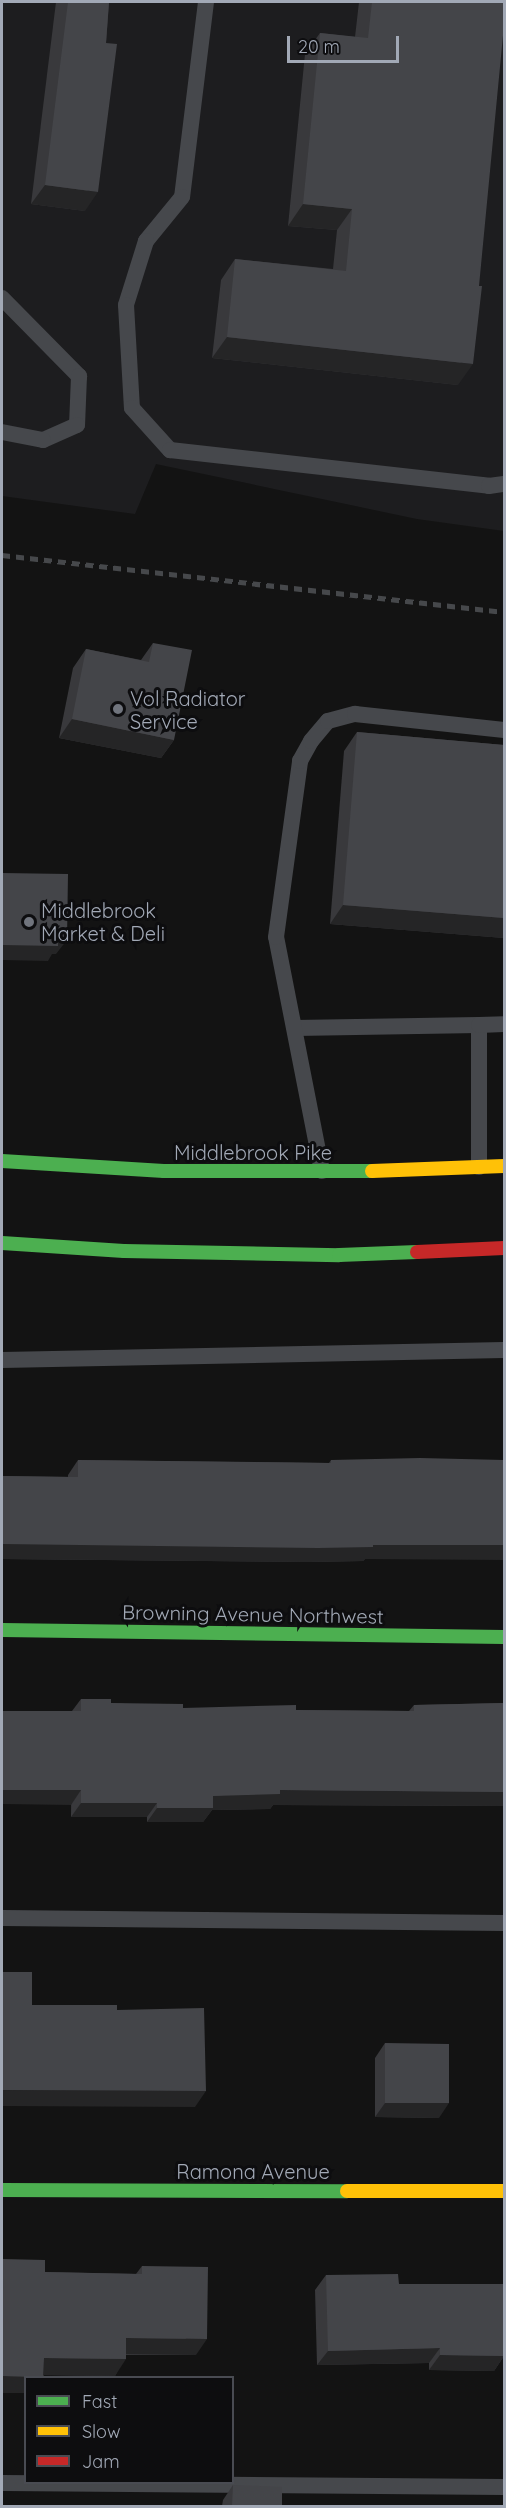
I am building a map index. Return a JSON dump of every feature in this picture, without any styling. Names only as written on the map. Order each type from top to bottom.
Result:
[{"type":"main road","name":"Middlebrook Pike","points":[[2,1161],[164,1171],[322,1171],[504,1166]]},
{"type":"main road","points":[[2,1243],[124,1251],[339,1255],[504,1248]]},
{"type":"main road","name":"Browning Avenue Northwest","points":[[2,1630],[504,1638]]},
{"type":"main road","name":"Ramona Avenue","points":[[2,2190],[504,2192]]},
{"type":"lane","points":[[206,2],[182,197],[146,241],[126,305],[132,408],[170,450],[489,486],[504,484]]},
{"type":"lane","points":[[2,298],[79,376],[77,425],[43,440],[2,432]]},
{"type":"lane","points":[[322,1171],[276,937],[300,761],[311,741],[328,721],[355,714],[504,730]]},
{"type":"lane","points":[[294,1028],[504,1024]]},
{"type":"lane","points":[[479,1025],[479,1167]]},
{"type":"lane","points":[[2,1360],[504,1350]]},
{"type":"lane","points":[[2,1918],[504,1923]]},
{"type":"lane","points":[[2,2482],[24,2482]]},
{"type":"lane","points":[[203,2484],[504,2487]]},
{"type":"shaded area","points":[[2,2],[504,2],[504,531],[417,519],[156,464],[135,514],[2,496]]},
{"type":"building","points":[[68,2],[109,2],[106,43],[117,44],[98,192],[45,185]]},
{"type":"building","points":[[372,2],[504,2],[504,25],[479,286],[482,286],[473,364],[227,337],[235,259],[346,271],[352,209],[303,204],[320,33],[368,38]]},
{"type":"building","name":"Vol Radiator Service","points":[[153,643],[192,650],[174,740],[72,719],[86,649],[149,662]]},
{"type":"building","points":[[357,732],[504,745],[504,918],[343,905]]},
{"type":"building","name":"Middlebrook Market & Deli","points":[[2,873],[68,874],[67,940],[58,940],[58,946],[2,945]]},
{"type":"building","points":[[420,1458],[504,1460],[504,1545],[373,1545],[373,1547],[318,1548],[2,1544],[2,1476],[78,1477],[78,1460],[331,1463],[331,1460]]},
{"type":"building","points":[[81,1699],[111,1699],[111,1703],[183,1704],[183,1708],[296,1705],[296,1710],[414,1711],[414,1705],[504,1703],[504,1792],[280,1790],[280,1794],[213,1796],[213,1808],[157,1808],[157,1803],[81,1803],[81,1790],[2,1790],[2,1711],[81,1711]]},
{"type":"building","points":[[2,1972],[32,1972],[32,2005],[117,2005],[117,2010],[204,2008],[206,2091],[2,2090]]},
{"type":"building","points":[[385,2043],[449,2044],[449,2103],[385,2103]]},
{"type":"building","points":[[2,2259],[45,2260],[45,2272],[142,2274],[142,2266],[208,2267],[207,2339],[126,2338],[126,2359],[44,2358],[43,2376],[2,2376]]},
{"type":"building","points":[[398,2274],[399,2284],[504,2284],[504,2356],[440,2355],[440,2348],[328,2351],[326,2275]]},
{"type":"building","points":[[233,2485],[282,2487],[282,2506],[232,2506]]},
{"type":"railway","points":[[2,555],[504,612]]},
{"type":"traffic: fast","points":[[2,1161],[164,1171],[372,1171]]},
{"type":"traffic: fast","points":[[2,1243],[124,1251],[339,1255],[417,1252]]},
{"type":"traffic: fast","points":[[2,1630],[504,1637]]},
{"type":"traffic: fast","points":[[2,2190],[347,2191]]},
{"type":"traffic: slow","points":[[372,1171],[504,1166]]},
{"type":"traffic: slow","points":[[347,2191],[504,2191]]},
{"type":"traffic: jam","points":[[417,1252],[504,1248]]},
{"type":"place","name":"Vol Radiator Service","points":[[118,709]]},
{"type":"place","name":"Middlebrook Market & Deli","points":[[29,922]]}]
